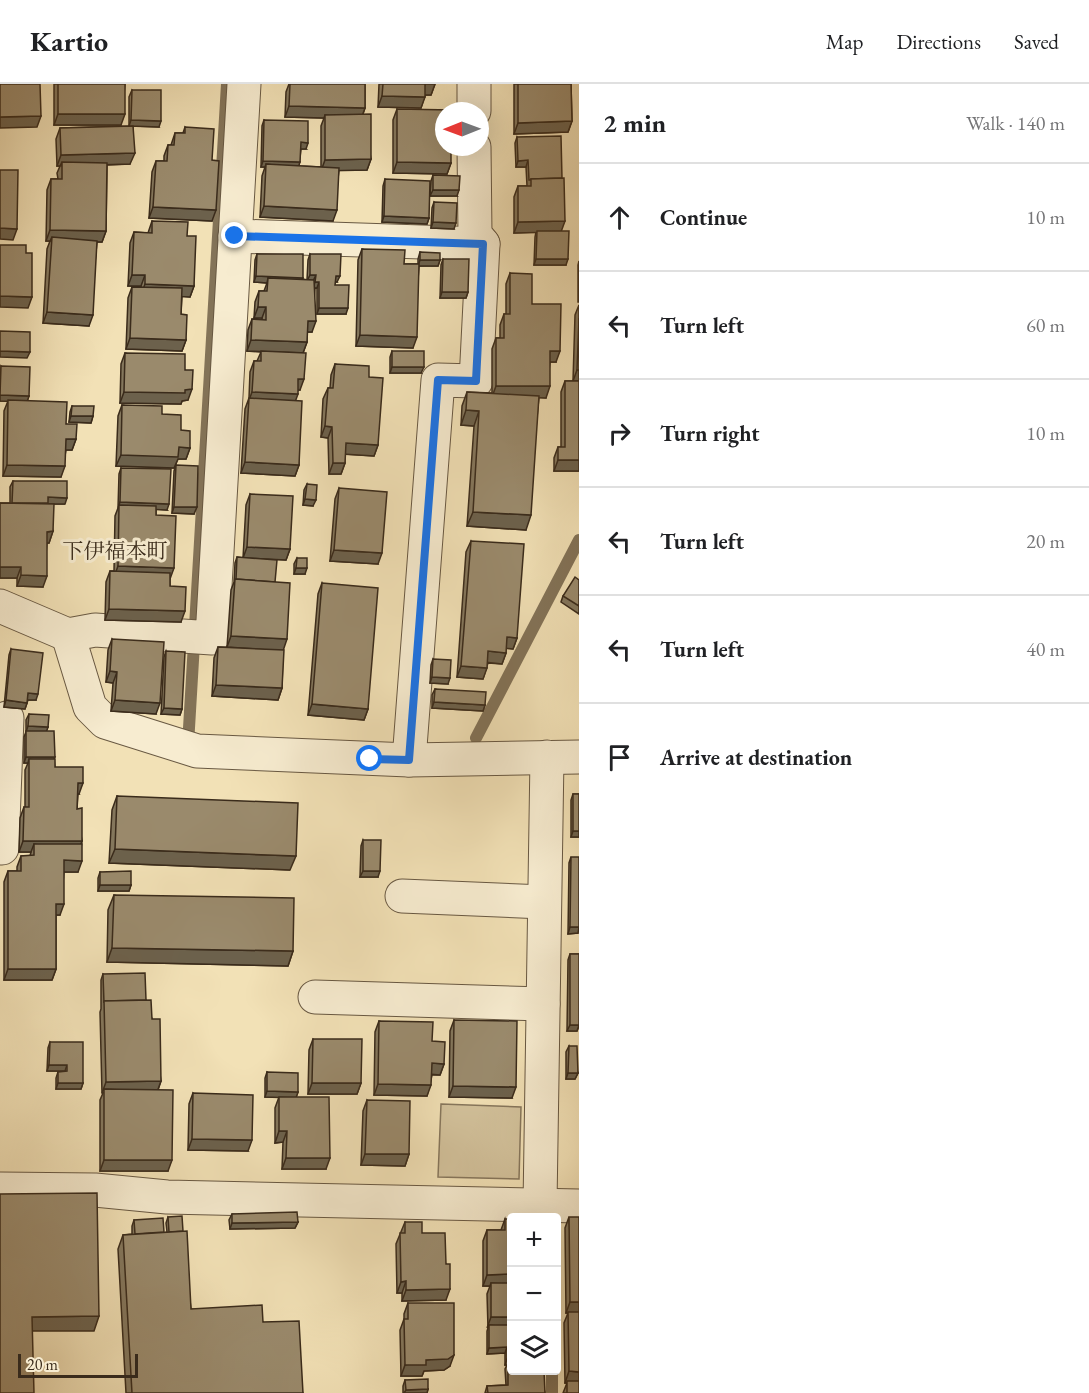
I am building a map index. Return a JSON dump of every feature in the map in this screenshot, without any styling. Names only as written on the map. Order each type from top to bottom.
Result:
[{"type":"street","points":[[0,606],[68,635],[95,630],[212,638],[244,84]]},
{"type":"street","points":[[474,84],[474,102]]},
{"type":"street","points":[[409,760],[438,380],[476,381],[483,244],[475,234],[474,156]]},
{"type":"street","points":[[235,236],[483,244]]},
{"type":"street","points":[[68,635],[90,707],[105,722],[187,748],[409,760],[579,757]]},
{"type":"street","points":[[0,848],[2,848],[7,718]]},
{"type":"street","points":[[540,1206],[547,758]]},
{"type":"street","points":[[402,896],[544,902]]},
{"type":"street","points":[[315,997],[543,1004]]},
{"type":"street","points":[[0,1189],[94,1190],[167,1197],[579,1206]]},
{"type":"shaded area","points":[[441,1104],[521,1107],[519,1179],[438,1177]]},
{"type":"building","points":[[0,84],[40,84],[41,116],[0,117]]},
{"type":"building","points":[[58,84],[125,84],[125,114],[58,114]]},
{"type":"building","points":[[290,84],[365,84],[365,108],[289,106]]},
{"type":"building","points":[[383,84],[425,84],[425,97],[382,96]]},
{"type":"building","points":[[518,84],[571,84],[572,121],[518,123]]},
{"type":"building","points":[[132,90],[161,90],[161,121],[131,120]]},
{"type":"building","points":[[397,109],[435,110],[435,156],[451,156],[451,163],[397,162]]},
{"type":"building","points":[[371,114],[371,159],[325,160],[325,115]]},
{"type":"building","points":[[264,120],[308,121],[308,143],[301,142],[300,162],[263,161]]},
{"type":"building","points":[[133,126],[135,153],[61,155],[60,128]]},
{"type":"building","points":[[185,127],[214,129],[212,160],[219,161],[216,210],[153,207],[156,161],[167,161],[168,145],[174,145],[175,133],[185,133]]},
{"type":"building","points":[[561,136],[562,178],[529,180],[528,160],[518,161],[517,137]]},
{"type":"building","points":[[62,162],[107,163],[106,231],[50,230],[51,179],[62,179]]},
{"type":"building","points":[[266,164],[339,168],[337,210],[264,206]]},
{"type":"building","points":[[0,170],[18,170],[17,229],[0,228]]},
{"type":"building","points":[[433,175],[460,176],[459,190],[433,190]]},
{"type":"building","points":[[564,178],[565,221],[518,222],[518,186],[531,186],[531,179]]},
{"type":"building","points":[[385,179],[430,181],[429,218],[384,216]]},
{"type":"building","points":[[434,202],[457,203],[456,223],[433,222]]},
{"type":"building","points":[[152,221],[188,222],[187,236],[196,236],[194,286],[145,284],[145,275],[132,275],[134,232],[152,233]]},
{"type":"building","points":[[537,231],[569,231],[568,259],[536,259]]},
{"type":"building","points":[[52,237],[97,241],[93,315],[47,312]]},
{"type":"building","points":[[0,245],[26,245],[26,253],[32,253],[32,297],[0,296]]},
{"type":"building","points":[[362,249],[405,250],[404,264],[419,264],[417,337],[360,335]]},
{"type":"building","points":[[420,252],[440,253],[440,260],[420,260]]},
{"type":"building","points":[[257,254],[303,254],[303,278],[256,276]]},
{"type":"building","points":[[310,254],[341,254],[340,276],[336,276],[335,285],[349,285],[348,308],[319,308],[319,282],[315,282],[316,275],[310,275]]},
{"type":"building","points":[[443,259],[469,259],[468,292],[442,292]]},
{"type":"building","points":[[510,273],[532,274],[532,304],[561,304],[560,351],[550,351],[550,386],[496,386],[496,338],[504,338],[504,314],[510,314]]},
{"type":"building","points":[[268,278],[314,280],[316,321],[308,321],[307,342],[251,340],[252,319],[266,320],[266,307],[258,307],[259,291],[267,291]]},
{"type":"building","points":[[132,287],[182,288],[181,314],[187,315],[186,340],[130,338]]},
{"type":"building","points":[[579,318],[579,370],[577,370]]},
{"type":"building","points":[[0,331],[30,332],[30,352],[0,351]]},
{"type":"building","points":[[261,351],[306,353],[304,379],[298,379],[298,394],[252,392],[254,361],[261,361]]},
{"type":"building","points":[[392,351],[424,351],[424,367],[392,367]]},
{"type":"building","points":[[125,353],[185,354],[185,370],[193,370],[192,389],[185,390],[185,393],[124,392]]},
{"type":"building","points":[[335,364],[369,366],[369,377],[383,378],[378,445],[346,443],[345,463],[333,463],[332,427],[325,426],[328,388],[333,388]]},
{"type":"building","points":[[1,366],[30,367],[29,396],[0,395]]},
{"type":"building","points":[[565,381],[579,381],[579,460],[558,460],[558,447],[565,447]]},
{"type":"building","points":[[467,392],[539,396],[531,515],[473,512],[479,411],[466,410]]},
{"type":"building","points":[[249,398],[302,401],[299,465],[245,462]]},
{"type":"building","points":[[8,400],[67,402],[66,424],[77,424],[76,439],[66,439],[65,466],[7,465]]},
{"type":"building","points":[[122,405],[162,406],[162,414],[181,415],[181,430],[190,431],[190,448],[179,447],[178,457],[121,455]]},
{"type":"building","points":[[72,406],[94,406],[93,416],[71,416]]},
{"type":"building","points":[[176,465],[198,466],[197,507],[174,507]]},
{"type":"building","points":[[121,468],[171,469],[169,504],[120,502]]},
{"type":"building","points":[[13,481],[67,481],[67,498],[48,497],[48,503],[12,503]]},
{"type":"building","points":[[307,484],[317,485],[316,500],[305,499]]},
{"type":"building","points":[[339,488],[387,492],[382,553],[334,550]]},
{"type":"building","points":[[250,494],[293,496],[290,549],[247,547]]},
{"type":"building","points":[[0,503],[54,504],[53,531],[47,532],[47,576],[21,575],[21,567],[0,567]]},
{"type":"building","points":[[119,505],[156,506],[156,515],[176,516],[174,568],[118,566]]},
{"type":"building","points":[[471,541],[524,544],[517,638],[507,637],[506,653],[488,651],[487,668],[461,666]]},
{"type":"building","points":[[237,557],[277,560],[275,582],[236,579]]},
{"type":"building","points":[[297,558],[307,558],[307,568],[296,568]]},
{"type":"building","points":[[110,571],[170,573],[170,586],[186,587],[185,611],[109,609]]},
{"type":"building","points":[[575,577],[579,580],[579,606],[563,596]]},
{"type":"building","points":[[235,579],[290,583],[287,639],[231,636]]},
{"type":"building","points":[[322,583],[378,588],[368,709],[312,704]]},
{"type":"building","points":[[112,639],[164,642],[160,703],[115,700],[117,672],[110,671]]},
{"type":"building","points":[[218,647],[284,650],[282,688],[216,685]]},
{"type":"building","points":[[11,649],[43,653],[38,694],[28,693],[27,703],[6,700]]},
{"type":"building","points":[[166,651],[185,652],[182,709],[164,708]]},
{"type":"building","points":[[433,659],[451,660],[450,678],[432,677]]},
{"type":"building","points":[[435,689],[486,692],[485,705],[434,702]]},
{"type":"building","points":[[29,714],[49,715],[48,727],[28,726]]},
{"type":"building","points":[[26,731],[54,731],[55,757],[26,757]]},
{"type":"building","points":[[29,759],[55,759],[55,767],[83,767],[83,783],[78,783],[77,809],[82,808],[82,841],[23,841],[24,807],[29,807]]},
{"type":"building","points":[[573,794],[579,794],[579,831],[573,831]]},
{"type":"building","points":[[117,796],[298,803],[296,856],[115,849]]},
{"type":"building","points":[[363,840],[381,840],[380,871],[363,871]]},
{"type":"building","points":[[34,844],[82,844],[82,861],[64,860],[64,904],[56,904],[56,969],[8,969],[8,871],[21,871],[21,856],[34,855]]},
{"type":"building","points":[[571,857],[579,857],[579,927],[570,927]]},
{"type":"building","points":[[131,871],[131,885],[100,885],[100,872]]},
{"type":"building","points":[[114,895],[294,898],[293,951],[112,948]]},
{"type":"building","points":[[570,954],[579,954],[579,1025],[570,1025]]},
{"type":"building","points":[[145,973],[146,1000],[104,1001],[104,1003],[103,974]]},
{"type":"building","points":[[151,1000],[152,1019],[160,1019],[161,1081],[106,1082],[104,1001]]},
{"type":"building","points":[[454,1020],[517,1021],[516,1087],[453,1086]]},
{"type":"building","points":[[379,1021],[433,1022],[432,1041],[445,1042],[444,1064],[432,1063],[431,1085],[378,1084]]},
{"type":"building","points":[[313,1039],[362,1039],[361,1083],[312,1083]]},
{"type":"building","points":[[50,1042],[83,1042],[83,1083],[58,1083],[58,1072],[67,1071],[67,1065],[49,1065]]},
{"type":"building","points":[[569,1046],[577,1046],[578,1073],[568,1073]]},
{"type":"building","points":[[267,1072],[298,1073],[298,1092],[267,1091]]},
{"type":"building","points":[[104,1089],[173,1090],[172,1160],[104,1160]]},
{"type":"building","points":[[193,1093],[253,1095],[252,1140],[192,1139]]},
{"type":"building","points":[[279,1097],[329,1097],[330,1158],[286,1158],[287,1131],[279,1131]]},
{"type":"building","points":[[367,1100],[410,1101],[409,1154],[365,1154]]},
{"type":"building","points":[[97,1193],[99,1316],[32,1317],[34,1393],[0,1393],[0,1194]]},
{"type":"building","points":[[297,1212],[298,1222],[232,1223],[232,1214]]},
{"type":"building","points":[[182,1216],[183,1231],[169,1232],[168,1217]]},
{"type":"building","points":[[569,1217],[579,1217],[579,1302],[570,1302]]},
{"type":"building","points":[[163,1218],[164,1232],[135,1234],[134,1220]]},
{"type":"building","points":[[505,1219],[507,1219],[507,1274],[487,1275],[487,1230],[505,1230]]},
{"type":"building","points":[[405,1222],[422,1222],[422,1233],[445,1233],[446,1264],[450,1264],[450,1289],[406,1290],[406,1281],[401,1282],[400,1233],[405,1233]]},
{"type":"building","points":[[187,1231],[191,1309],[262,1305],[263,1322],[299,1321],[303,1393],[132,1393],[123,1235]]},
{"type":"building","points":[[491,1283],[507,1283],[507,1317],[491,1317]]},
{"type":"building","points":[[408,1303],[454,1303],[454,1355],[448,1359],[426,1360],[426,1365],[405,1365],[404,1319],[408,1319]]},
{"type":"building","points":[[568,1312],[579,1312],[579,1372],[569,1371]]},
{"type":"building","points":[[489,1325],[507,1325],[507,1347],[489,1348]]},
{"type":"building","points":[[508,1375],[544,1375],[545,1393],[488,1393],[487,1386],[508,1385]]},
{"type":"building","points":[[428,1379],[428,1389],[406,1390],[405,1380]]},
{"type":"building","points":[[567,1381],[579,1381],[579,1393],[567,1393]]},
{"type":"waterway","points":[[188,745],[227,84]]},
{"type":"waterway","points":[[476,738],[579,540]]},
{"type":"waterway","points":[[552,1375],[552,1393]]},
{"type":"district","name":"下伊福本町","points":[[115,551]]},
{"type":"route","points":[[235,236],[483,244],[476,381],[438,380],[409,760],[370,759]]}]
